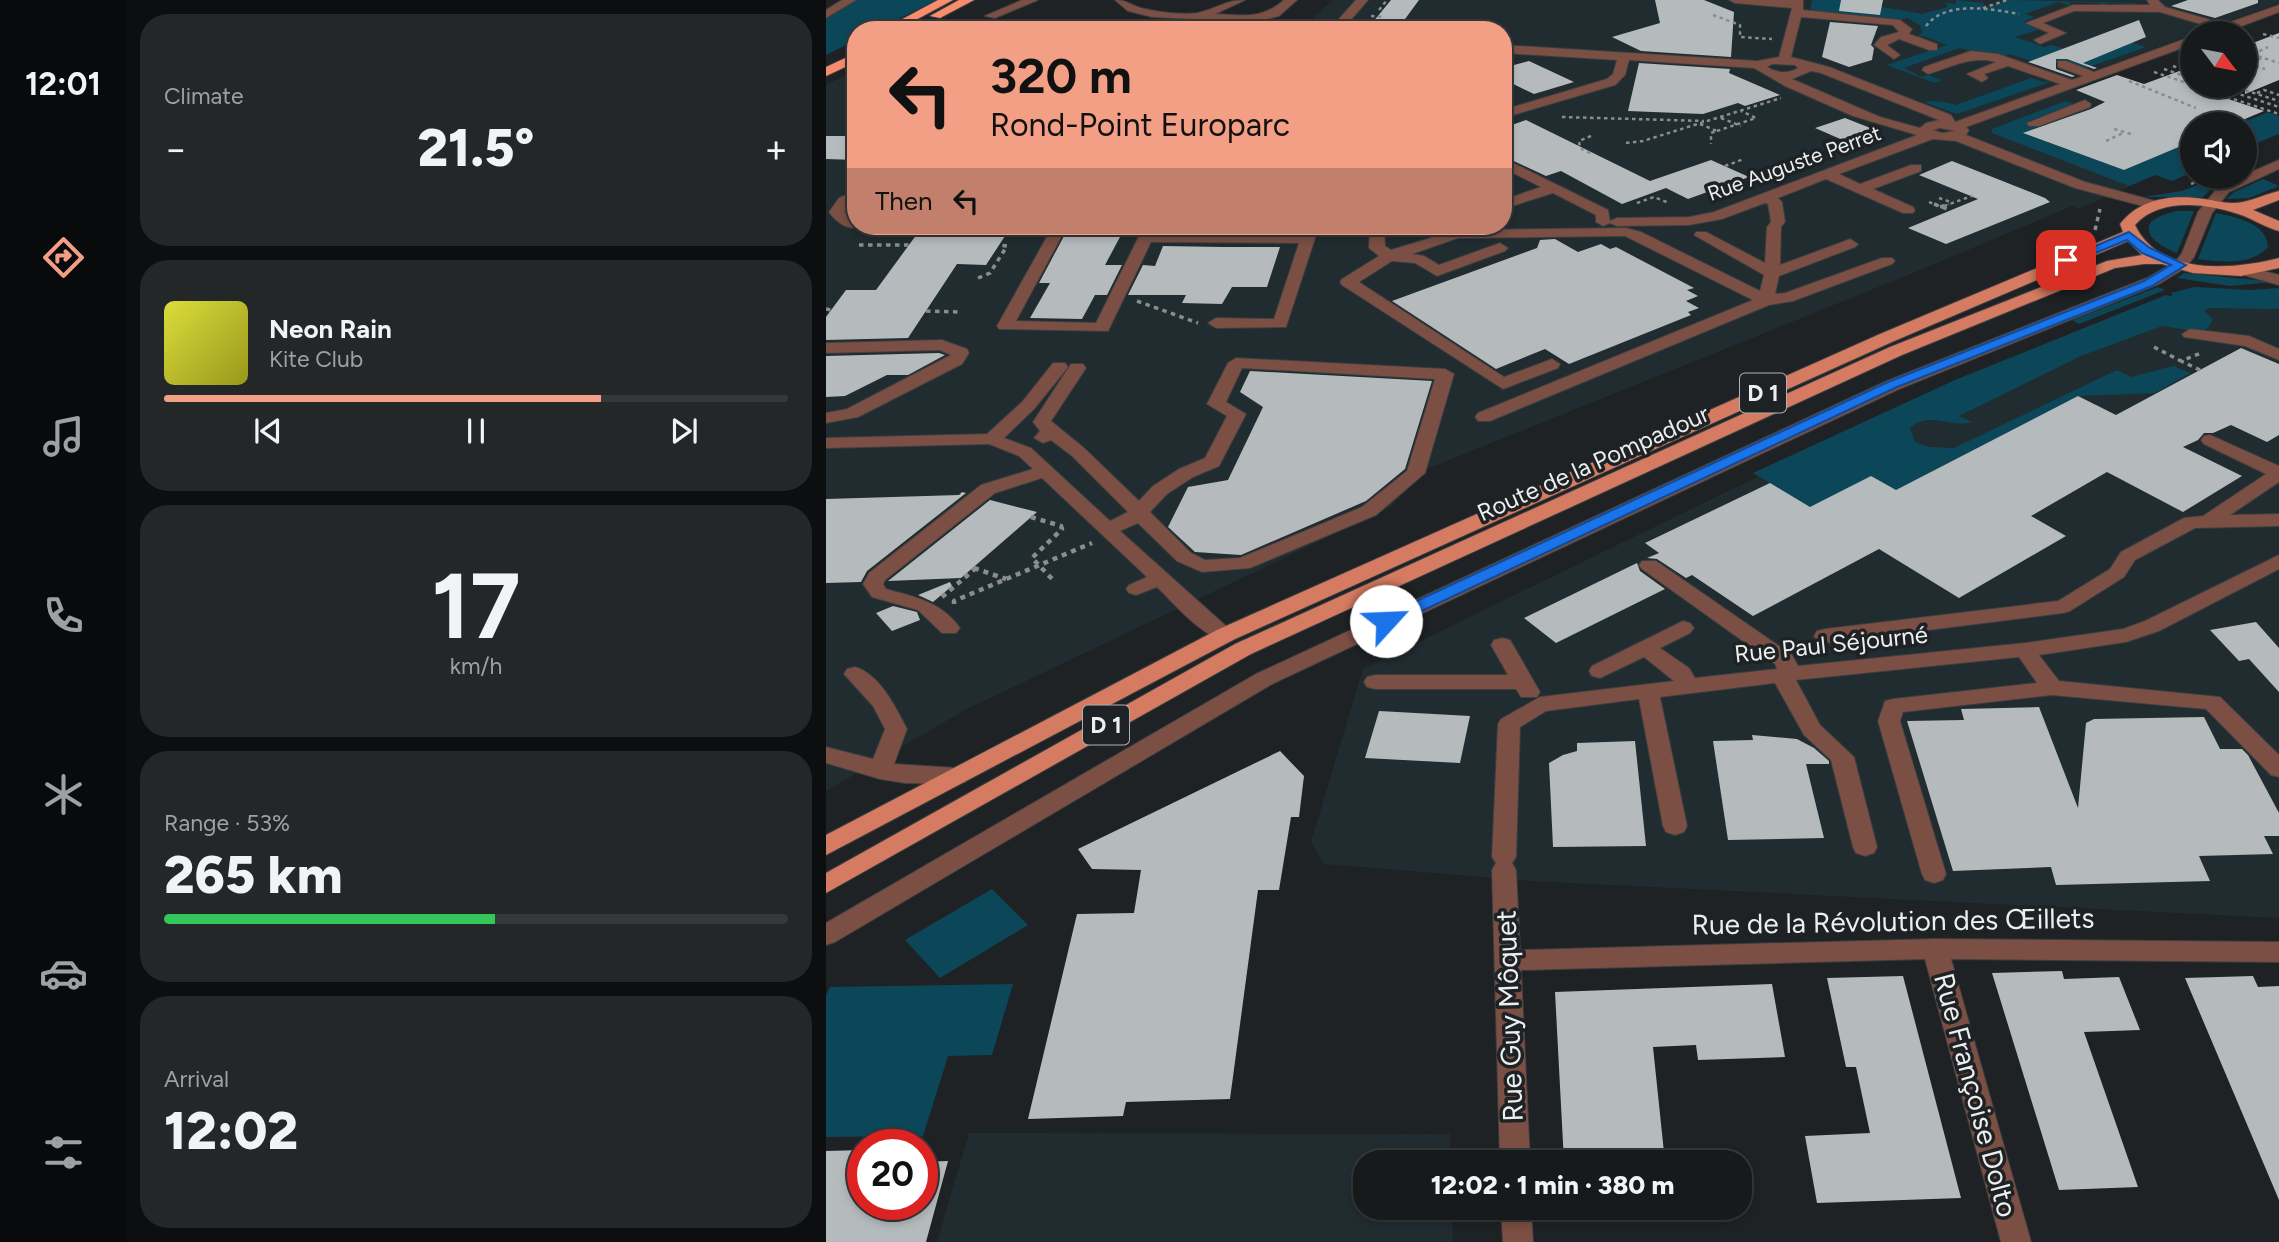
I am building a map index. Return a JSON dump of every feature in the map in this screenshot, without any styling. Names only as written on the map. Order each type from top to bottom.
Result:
[{"type":"highway","points":[[906,21],[947,0]]},
{"type":"highway","points":[[927,21],[968,0]]},
{"type":"highway","points":[[826,61],[847,50]]},
{"type":"highway","points":[[826,72],[847,62]]},
{"type":"main road","points":[[2279,195],[2249,206],[2181,202],[2154,205],[2131,216],[2127,224],[2129,235],[2146,251],[2173,262],[2210,270],[2245,271],[2279,263]]},
{"type":"main road","points":[[2231,207],[2279,226]]},
{"type":"main road","name":"Route de la Pompadour","points":[[1225,635],[1886,338],[2129,235]]},
{"type":"main road","name":"Route de la Pompadour","points":[[826,884],[1244,649],[1896,351],[2030,295],[2112,264],[2144,259],[2173,262]]},
{"type":"main road","name":"D 1","points":[[826,846],[1225,635]]},
{"type":"street","points":[[826,15],[850,0]]},
{"type":"street","points":[[990,16],[1032,0]]},
{"type":"street","points":[[1199,16],[1240,0]]},
{"type":"street","points":[[1124,1],[1132,9],[1152,13],[1254,19],[1275,14],[1291,0]]},
{"type":"street","points":[[1343,21],[1362,0]]},
{"type":"street","points":[[1735,0],[1798,6],[1896,22],[1906,29],[1880,45],[1894,55]]},
{"type":"street","points":[[2151,0],[2161,9]]},
{"type":"street","points":[[1784,59],[1798,6]]},
{"type":"street","points":[[2040,40],[2060,33],[2032,23],[2073,8],[2161,9],[2201,21]]},
{"type":"street","points":[[2244,21],[2279,8]]},
{"type":"street","points":[[2252,18],[2271,24]]},
{"type":"street","points":[[1899,35],[1933,47]]},
{"type":"street","points":[[1512,49],[1760,65],[1766,61],[1784,59],[1798,61],[1803,70],[1941,138],[1954,129],[2180,45]]},
{"type":"street","points":[[1928,70],[1971,55],[1994,57],[2072,84]]},
{"type":"street","points":[[1512,111],[1611,82],[1619,75],[1625,56]]},
{"type":"street","points":[[1982,78],[1973,74],[2008,62]]},
{"type":"street","points":[[2062,64],[2095,76]]},
{"type":"street","points":[[1760,65],[1766,72],[1779,75],[1803,70],[1825,70],[1946,118],[1954,129],[2080,186],[2131,216]]},
{"type":"street","points":[[1779,75],[1788,83],[1909,132],[1929,131]]},
{"type":"street","points":[[2034,123],[2085,104]]},
{"type":"street","name":"Rue Auguste Perret","points":[[1512,221],[1689,221],[1717,216],[1929,131]]},
{"type":"street","points":[[826,936],[1264,679],[1837,410],[2048,321],[2148,284],[2173,262],[2189,254],[2210,204],[2224,189],[2279,164]]},
{"type":"street","points":[[1512,167],[1603,213],[1603,222]]},
{"type":"street","points":[[1860,189],[1916,168]]},
{"type":"street","points":[[1826,174],[1908,210]]},
{"type":"street","points":[[2080,186],[2154,205]]},
{"type":"street","points":[[1512,202],[1553,188]]},
{"type":"street","points":[[1761,199],[1768,207],[1769,221],[1774,226],[1772,273],[1766,300]]},
{"type":"street","points":[[847,200],[836,212],[847,221]]},
{"type":"street","points":[[1512,233],[1636,234],[1766,300]]},
{"type":"street","points":[[1055,235],[1005,326],[1101,328],[1151,235]]},
{"type":"street","points":[[1216,323],[1280,324],[1308,235]]},
{"type":"street","points":[[1377,235],[1377,248],[1389,256],[1419,259],[1437,271],[1500,248]]},
{"type":"street","points":[[1454,235],[1389,256],[1348,282],[1503,384],[1552,364]]},
{"type":"street","points":[[1701,235],[1772,273],[1850,244]]},
{"type":"street","points":[[1484,417],[1766,300],[1787,298],[1886,261]]},
{"type":"street","points":[[2245,271],[2279,280]]},
{"type":"street","points":[[2190,334],[2249,341],[2279,355]]},
{"type":"street","points":[[826,348],[942,345],[961,353],[957,360],[852,413],[826,418]]},
{"type":"street","points":[[991,439],[1010,425],[1068,367],[1042,422],[1140,511],[1184,557],[1202,566],[1243,564],[1369,511],[1416,473],[1445,374],[1236,363],[1216,404],[1237,414],[1212,462],[1160,490],[1140,511],[1133,518],[1101,535]]},
{"type":"street","points":[[1025,452],[1050,431]]},
{"type":"street","points":[[826,443],[991,439],[1025,452],[1046,471],[1101,535],[1160,579],[1204,620],[1225,635]]},
{"type":"street","points":[[2210,440],[2279,474]]},
{"type":"street","points":[[955,621],[925,606],[879,593],[873,584],[876,577],[988,489],[1046,471]]},
{"type":"street","points":[[2207,522],[2279,474]]},
{"type":"street","points":[[1825,636],[2063,607],[2117,573],[2128,556],[2191,522],[2279,520]]},
{"type":"street","name":"Rue Paul Séjourné","points":[[1504,863],[1509,724],[1540,704],[1787,674],[2025,650],[2126,635],[2151,626],[2278,561]]},
{"type":"street","points":[[1649,565],[1784,660],[1794,701],[1812,730],[1842,758],[1865,847]]},
{"type":"street","points":[[1136,589],[1160,579]]},
{"type":"street","points":[[1600,671],[1683,628]]},
{"type":"street","points":[[1872,629],[1893,663]]},
{"type":"street","points":[[1502,645],[1521,682],[1540,704]]},
{"type":"street","points":[[1644,649],[1681,673],[1688,687]]},
{"type":"street","points":[[2025,650],[2052,688]]},
{"type":"street","points":[[855,674],[882,702],[896,729],[880,771]]},
{"type":"street","points":[[1375,682],[1521,682]]},
{"type":"street","points":[[1934,874],[1889,721],[1892,706],[2052,688],[2212,702],[2279,769]]},
{"type":"street","points":[[1648,691],[1675,826]]},
{"type":"street","points":[[826,754],[880,771],[905,775],[957,776]]},
{"type":"street","name":"Rue Guy Môquet","points":[[1504,863],[1515,1150]]},
{"type":"street","name":"Rue de la Révolution des Œillets","points":[[1508,960],[1935,949],[2279,952]]},
{"type":"street","name":"Rue Françoise Dolto","points":[[1935,949],[2016,1242]]},
{"type":"street","points":[[1517,1220],[1518,1242]]},
{"type":"path","points":[[1979,9],[2007,0]]},
{"type":"path","points":[[1927,31],[1926,23],[1935,16],[1951,11],[1979,9],[2007,12],[2037,20]]},
{"type":"path","points":[[1713,15],[1740,25],[1740,37],[1776,39]]},
{"type":"path","points":[[2258,32],[2279,38]]},
{"type":"path","points":[[2258,51],[2268,47]]},
{"type":"path","points":[[2258,56],[2279,63]]},
{"type":"path","points":[[2258,60],[2263,58]]},
{"type":"path","points":[[2169,65],[2180,69]]},
{"type":"path","points":[[2258,67],[2265,69]]},
{"type":"path","points":[[2161,68],[2180,75]]},
{"type":"path","points":[[2151,71],[2180,81]]},
{"type":"path","points":[[2125,79],[2196,108]]},
{"type":"path","points":[[2258,93],[2264,90],[2279,95]]},
{"type":"path","points":[[2258,95],[2279,101]]},
{"type":"path","points":[[1626,143],[1643,141],[1787,96]]},
{"type":"path","points":[[2232,98],[2279,114]]},
{"type":"path","points":[[2251,98],[2279,107]]},
{"type":"path","points":[[2183,103],[2191,100]]},
{"type":"path","points":[[1711,144],[1711,133],[1756,118],[1741,111]]},
{"type":"path","points":[[1555,118],[1567,116],[1708,121]]},
{"type":"path","points":[[1720,117],[1739,125]]},
{"type":"path","points":[[1700,124],[1717,131]]},
{"type":"path","points":[[2114,129],[2132,134]]},
{"type":"path","points":[[2106,141],[2124,132]]},
{"type":"path","points":[[1591,136],[1579,141],[1580,148],[1592,154]]},
{"type":"path","points":[[1725,166],[1745,159]]},
{"type":"path","points":[[1940,206],[1972,197]]},
{"type":"path","points":[[1939,198],[1952,203]]},
{"type":"path","points":[[1929,202],[1950,210]]},
{"type":"path","points":[[859,245],[909,245]]},
{"type":"path","points":[[978,278],[990,273],[1007,246],[999,245]]},
{"type":"path","points":[[1134,299],[1192,322],[1216,323]]},
{"type":"path","points":[[926,311],[958,312]]},
{"type":"path","points":[[2154,348],[2182,362]]},
{"type":"path","points":[[1031,517],[1062,529],[1032,558],[1055,582]]},
{"type":"path","points":[[955,621],[954,601],[1101,535]]},
{"type":"path","points":[[925,606],[944,596],[974,568],[1006,579]]},
{"type":"shaded area","points":[[855,0],[936,0],[895,21],[847,21],[847,44],[826,55],[826,18]]},
{"type":"shaded area","points":[[1333,0],[2279,0],[2279,3],[2230,21],[2180,21],[2180,39],[2057,84],[2180,127],[2180,178],[2172,181],[2155,175],[2079,209],[2072,206],[1427,469],[1391,507],[965,710],[826,791],[826,85],[847,74],[847,235],[1512,235],[1512,21],[1309,21]]},
{"type":"shaded area","points":[[1812,0],[1841,0],[1922,14],[1948,7],[1945,3],[1956,4],[1956,0],[1984,3],[1982,8],[2008,0],[2133,3],[2141,5],[2130,8],[2129,4],[2107,3],[2107,7],[2099,7],[2098,3],[2070,2],[2071,6],[2059,2],[2025,14],[2034,17],[2023,22],[2041,29],[2015,37],[2088,57],[2130,42],[2146,47],[2083,69],[2061,61],[2046,66],[2010,54],[2002,57],[1959,48],[1904,68],[1922,77],[1928,75],[1942,80],[1935,83],[1887,65],[1947,45],[1923,36],[1915,38],[1922,33],[1920,25],[1907,18],[1900,20],[1810,12]]},
{"type":"shaded area","points":[[2031,78],[2043,82],[2053,81],[1957,114],[1924,102],[1956,105]]},
{"type":"shaded area","points":[[2066,101],[2073,104],[2029,121],[2041,126],[2024,133],[2124,170],[2180,147],[2180,178],[2172,181],[2155,175],[2129,186],[1992,133],[1992,129]]},
{"type":"shaded area","points":[[2268,112],[2279,116],[2279,134],[2257,143],[2257,117]]},
{"type":"shaded area","points":[[2263,179],[2279,186],[2249,198],[2226,199],[2241,189],[2257,189],[2257,182]]},
{"type":"shaded area","points":[[2211,189],[2203,197],[2143,197]]},
{"type":"shaded area","points":[[2178,211],[2194,211],[2177,253],[2156,242],[2149,230],[2155,219]]},
{"type":"shaded area","points":[[2216,213],[2249,222],[2262,232],[2268,247],[2244,260],[2226,262],[2198,259]]},
{"type":"shaded area","points":[[2184,273],[2276,282],[2230,286],[2177,278]]},
{"type":"shaded area","points":[[2158,287],[2165,290],[2079,324],[2072,320]]},
{"type":"shaded area","points":[[2194,287],[2250,290],[2279,288],[2279,309],[2209,308],[2204,311],[2213,319],[2208,328],[2201,332],[2162,326],[2081,356],[1959,416],[1972,422],[1964,424],[1925,420],[1917,423],[1910,428],[1915,442],[1929,447],[1954,448],[2117,370],[2131,377],[2174,366],[2190,373],[2155,393],[2078,396],[1896,490],[1810,507],[1753,473],[1955,380],[2166,295],[2173,295],[2171,293]]},
{"type":"shaded area","points":[[2221,304],[2279,306],[2279,918],[1531,881],[1324,864],[1311,842],[1363,669],[1796,458],[1861,445],[2198,309]]},
{"type":"shaded area","points":[[992,889],[1028,925],[940,978],[905,940]]},
{"type":"shaded area","points":[[1013,984],[992,1055],[948,1056],[925,1129],[847,1129],[847,1137],[826,1137],[826,996],[830,987]]},
{"type":"shaded area","points":[[969,1133],[1450,1134],[1451,1150],[1353,1150],[1353,1220],[1452,1220],[1453,1242],[937,1242]]},
{"type":"building","points":[[1391,0],[1419,0],[1404,21],[1374,21]]},
{"type":"building","points":[[1655,0],[1704,0],[1734,12],[1731,57],[1641,51],[1612,37],[1660,23]]},
{"type":"building","points":[[1841,0],[1883,0],[1880,15],[1839,11]]},
{"type":"building","points":[[2188,0],[2258,0],[2258,3],[2215,18],[2171,6]]},
{"type":"building","points":[[2139,20],[2146,37],[2083,63],[2097,68],[2067,59],[2056,59],[2056,69],[2075,76],[2072,77],[2028,62]]},
{"type":"building","points":[[1830,22],[1878,26],[1871,45],[1874,48],[1872,60],[1849,67],[1822,57]]},
{"type":"building","points":[[2279,33],[2279,80],[2258,89],[2258,41]]},
{"type":"building","points":[[1529,61],[1574,82],[1534,94],[1512,83],[1512,66]]},
{"type":"building","points":[[1639,63],[1730,69],[1729,73],[1780,95],[1745,106],[1738,103],[1703,114],[1628,111]]},
{"type":"building","points":[[2180,71],[2180,98],[2226,98],[2264,111],[2257,114],[2180,112],[2180,146],[2124,170],[2023,133],[2105,102],[2076,90],[2117,75],[2144,84]]},
{"type":"building","points":[[1845,118],[1873,129],[1845,141],[1815,128]]},
{"type":"building","points":[[1526,120],[1650,181],[1711,160],[1749,177],[1688,199],[1666,188],[1622,204],[1561,171],[1546,176],[1512,160],[1512,125]]},
{"type":"building","points":[[826,136],[847,136],[847,160],[826,159]]},
{"type":"building","points":[[1952,161],[2050,202],[1946,244],[1908,228],[1978,199],[1919,175]]},
{"type":"building","points":[[916,235],[1005,236],[986,265],[957,264],[908,338],[826,340],[826,317],[846,290],[876,290]]},
{"type":"building","points":[[1064,236],[1120,237],[1105,265],[1122,265],[1107,295],[1095,295],[1082,319],[1030,318],[1050,283],[1039,283]]},
{"type":"building","points":[[1555,239],[1578,252],[1601,244],[1610,249],[1616,247],[1694,288],[1687,290],[1698,296],[1686,301],[1699,308],[1688,312],[1691,315],[1569,364],[1545,349],[1496,369],[1392,301],[1537,248],[1540,240]]},
{"type":"building","points":[[1163,246],[1280,247],[1267,287],[1232,287],[1222,304],[1182,303],[1186,295],[1128,295],[1143,265],[1155,266]]},
{"type":"building","points":[[2241,348],[2279,364],[2279,435],[2267,442],[2231,425],[2213,433],[2204,433],[2198,440],[2183,447],[2242,476],[2183,512],[2107,472],[2031,516],[2066,536],[1959,598],[1879,549],[1753,616],[1692,575],[1686,578],[1657,559],[1647,558],[1659,553],[1645,543],[1770,483],[1810,507],[1871,476],[1896,490],[2078,396],[2116,415]]},
{"type":"building","points":[[945,355],[908,375],[887,375],[845,396],[826,397],[826,356]]},
{"type":"building","points":[[1250,371],[1432,381],[1405,469],[1366,501],[1241,555],[1195,552],[1168,527],[1188,487],[1228,480],[1263,407],[1240,392]]},
{"type":"building","points":[[966,493],[867,571],[861,582],[826,583],[826,499],[959,495]]},
{"type":"building","points":[[990,500],[1037,512],[961,578],[888,581]]},
{"type":"building","points":[[1637,563],[1640,571],[1665,589],[1556,643],[1524,618]]},
{"type":"building","points":[[950,582],[952,586],[933,602],[918,595]]},
{"type":"building","points":[[893,606],[917,612],[920,620],[892,631],[876,613]]},
{"type":"building","points":[[2256,622],[2279,648],[2279,692],[2249,659],[2239,661],[2210,630]]},
{"type":"building","points":[[2039,707],[2078,808],[2086,723],[2094,719],[2204,717],[2220,749],[2242,749],[2248,755],[2279,813],[2279,836],[2264,836],[2273,854],[2199,856],[2210,881],[2056,885],[2051,867],[1953,871],[1907,721],[1964,720],[1961,709]]},
{"type":"building","points":[[1379,711],[1470,716],[1460,763],[1365,758]]},
{"type":"building","points":[[1752,735],[1797,739],[1814,748],[1829,761],[1829,764],[1806,764],[1824,838],[1728,840],[1713,741],[1753,740]]},
{"type":"building","points":[[1635,741],[1646,846],[1553,847],[1549,763],[1577,751],[1577,743]]},
{"type":"building","points":[[1280,751],[1304,776],[1299,817],[1291,817],[1279,890],[1258,890],[1230,1099],[1126,1102],[1123,1116],[1028,1119],[1077,914],[1134,913],[1141,870],[1092,869],[1078,849]]},
{"type":"building","points":[[2062,971],[2064,979],[2119,977],[2140,1030],[2084,1032],[2138,1187],[2059,1190],[1992,973]]},
{"type":"building","points":[[1903,976],[1961,1198],[1817,1203],[1805,1136],[1870,1133],[1856,1067],[1846,1067],[1827,978]]},
{"type":"building","points":[[2253,976],[2258,987],[2279,986],[2279,1200],[2185,978]]},
{"type":"building","points":[[1772,984],[1785,1057],[1698,1060],[1696,1045],[1653,1047],[1664,1150],[1563,1150],[1555,992]]},
{"type":"building","points":[[847,1150],[847,1220],[932,1220],[926,1242],[826,1242],[826,1151]]},
{"type":"building","points":[[938,1161],[948,1161],[938,1198]]},
{"type":"route","points":[[1386,621],[1893,385],[2048,321],[2148,284],[2180,265],[2146,251],[2129,235],[2066,260]]}]
